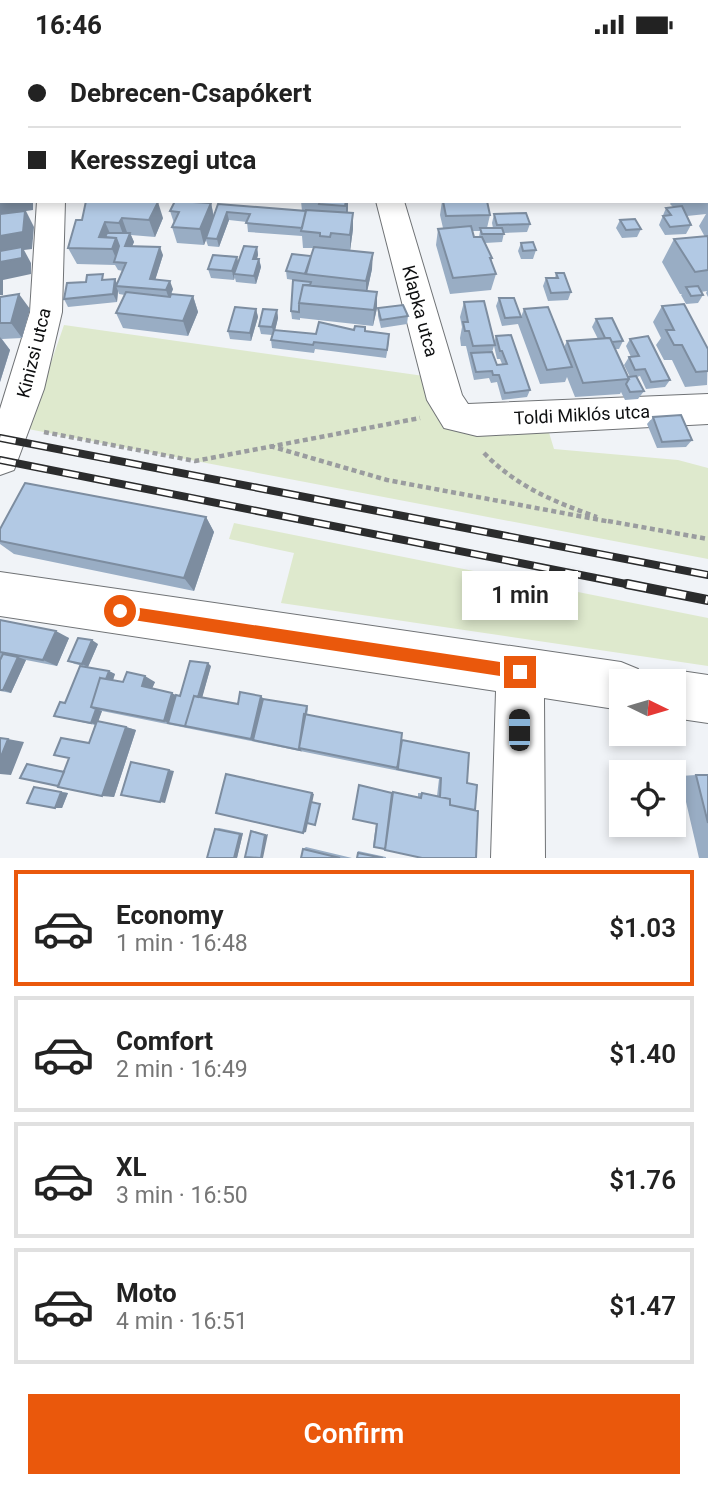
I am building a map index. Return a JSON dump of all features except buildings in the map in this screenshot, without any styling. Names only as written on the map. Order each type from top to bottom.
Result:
[{"type":"street","name":"Kinizsi utca","points":[[0,459],[26,389],[46,312],[51,203]]},
{"type":"street","name":"Klapka utca","points":[[391,203],[445,400],[459,417]]},
{"type":"street","name":"Toldi Miklós utca","points":[[459,417],[708,409]]},
{"type":"street","points":[[0,594],[609,684]]},
{"type":"street","points":[[518,858],[520,672]]},
{"type":"street","points":[[686,696],[708,699]]},
{"type":"path","points":[[13,427],[195,461],[268,446],[459,417],[480,448],[515,482],[567,507],[611,522]]},
{"type":"path","points":[[268,446],[387,480],[708,539]]},
{"type":"green space","points":[[64,325],[431,377],[440,410],[547,426],[554,449],[678,460],[708,468],[708,559],[28,429]]},
{"type":"green space","points":[[234,523],[708,618],[708,666],[281,603],[294,553],[229,539]]},
{"type":"railway","points":[[0,438],[708,575]]},
{"type":"railway","points":[[0,460],[636,586]]},
{"type":"railway","points":[[627,584],[708,600]]},
{"type":"route","points":[[120,611],[520,672]]}]
